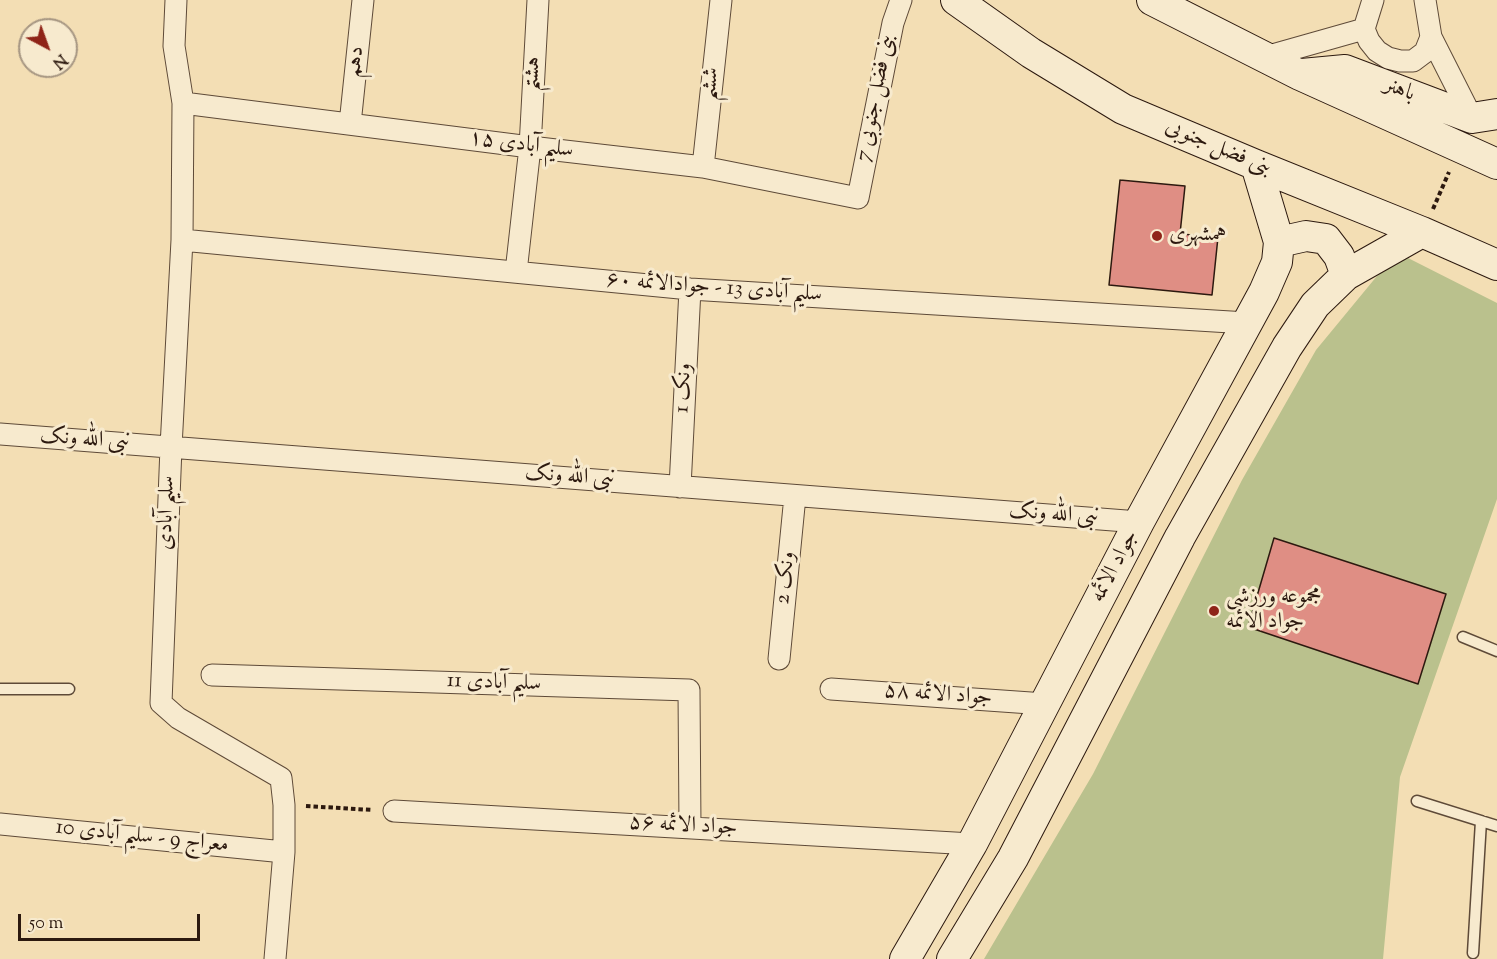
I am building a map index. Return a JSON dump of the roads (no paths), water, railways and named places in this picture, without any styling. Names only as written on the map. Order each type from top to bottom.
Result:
[{"type":"street","name":"سلیم آبادی","points":[[176,0],[174,46],[183,103],[182,240],[161,703],[178,718],[281,778],[284,805],[284,852],[275,959]]},
{"type":"street","name":"دهم","points":[[350,124],[363,0]]},
{"type":"street","name":"هشتم","points":[[516,272],[530,147],[538,0]]},
{"type":"street","name":"ششم","points":[[703,167],[722,0]]},
{"type":"street","name":"بنی فضل جنوبی 7","points":[[858,198],[892,23],[901,0]]},
{"type":"street","name":"بنی فضل جنوبی","points":[[956,0],[1031,53],[1123,109],[1497,265]]},
{"type":"street","points":[[1152,0],[1300,75],[1497,164]]},
{"type":"street","points":[[1373,0],[1364,29],[1369,41],[1377,51],[1388,58],[1413,61],[1425,52],[1431,37]]},
{"type":"street","points":[[1425,0],[1431,37],[1484,116]]},
{"type":"street","points":[[1265,57],[1364,29]]},
{"type":"street","name":"باهنر","points":[[1300,75],[1345,70],[1484,116]]},
{"type":"street","name":"سلیم آبادی ۱۵","points":[[183,103],[703,167],[858,198]]},
{"type":"street","name":"جواد الائمه","points":[[905,959],[972,844],[1139,522],[1264,292],[1276,262],[1279,242],[1256,165]]},
{"type":"street","name":"جواد الائمه","points":[[952,959],[1013,858],[1180,537],[1287,347],[1315,305],[1346,275],[1422,232]]},
{"type":"street","points":[[1279,242],[1306,236],[1326,239],[1339,256],[1346,275]]},
{"type":"street","name":"سلیم آبادی 13 - جوادالائمه ۶۰","points":[[182,240],[690,289],[1247,323]]},
{"type":"street","name":"ونک 1","points":[[680,487],[690,289]]},
{"type":"street","name":"نبی الله ونک","points":[[0,434],[1139,522]]},
{"type":"street","name":"ونک 2","points":[[778,659],[795,496]]},
{"type":"street","name":"سلیم آبادی 11","points":[[212,675],[689,690],[690,827]]},
{"type":"street","name":"جواد الائمه ۵۸","points":[[831,689],[1045,704]]},
{"type":"street","name":"جواد الائمه ۵۶","points":[[394,811],[972,844]]},
{"type":"street","name":"معراج 9 - سلیم آبادی 10","points":[[0,824],[284,852]]},
{"type":"lane","points":[[1463,637],[1497,651]]},
{"type":"lane","points":[[0,689],[69,689]]},
{"type":"lane","points":[[1418,801],[1497,826]]},
{"type":"lane","points":[[1473,953],[1481,821]]},
{"type":"place","name":"همشهری","points":[[1157,236]]},
{"type":"place","name":"مجموعه ورزشی جواد الائمه","points":[[1214,611]]}]
